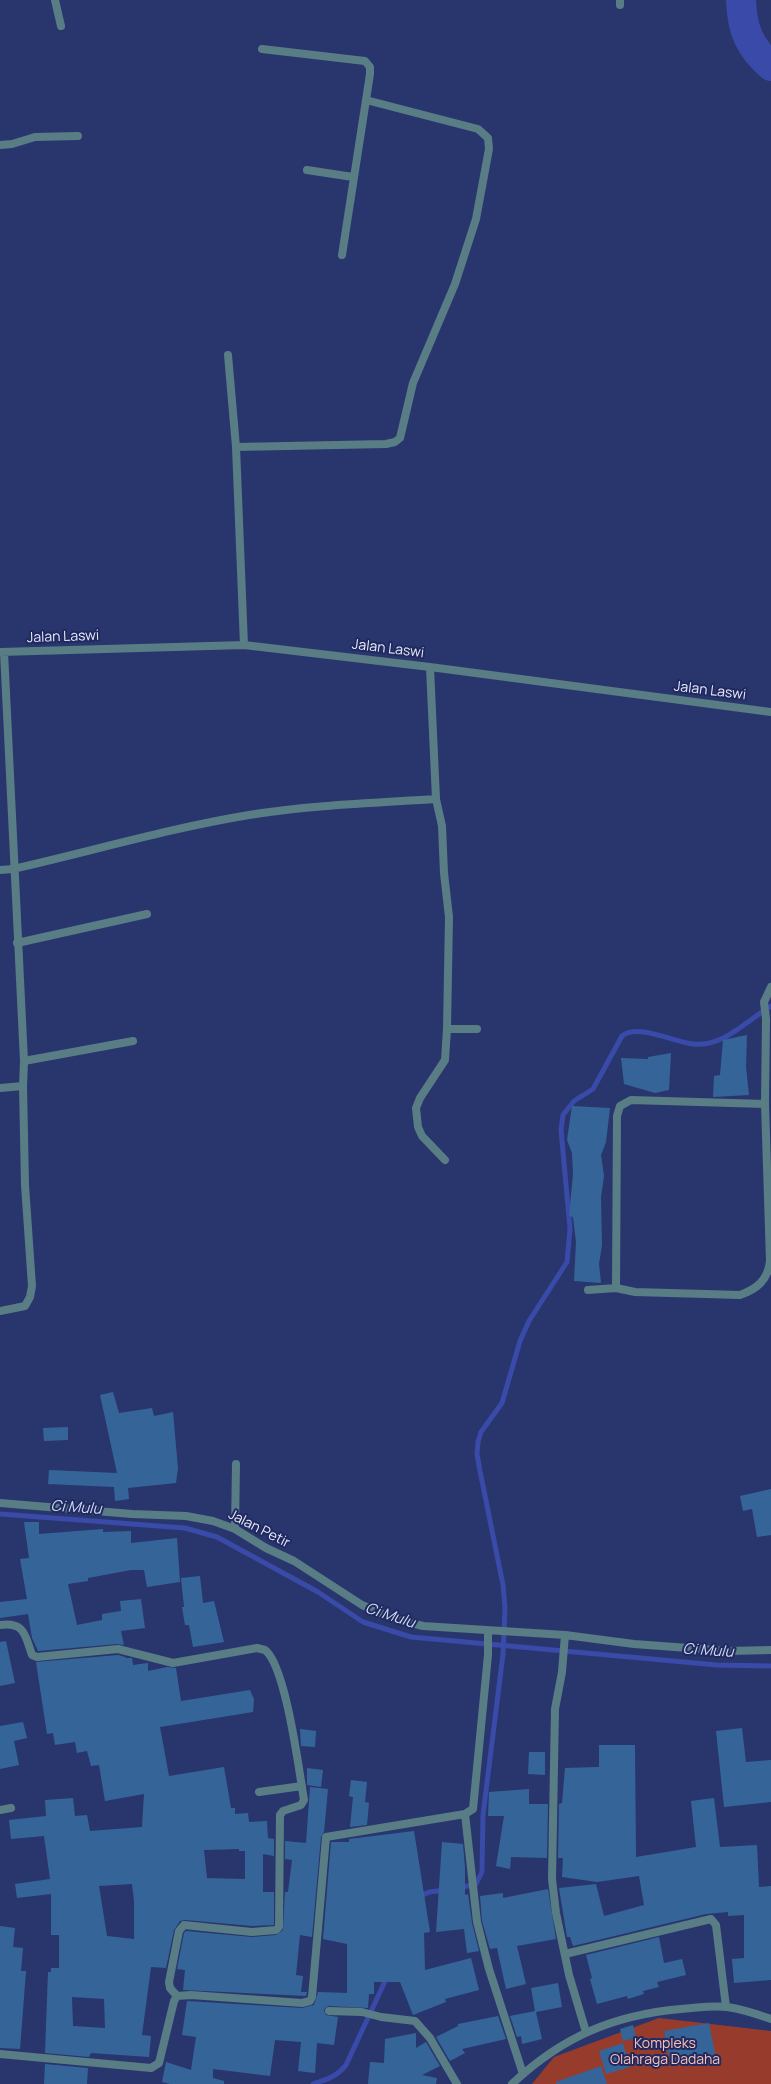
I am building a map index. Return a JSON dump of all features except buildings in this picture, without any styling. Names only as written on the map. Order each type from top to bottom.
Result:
[{"type":"street","points":[[55,0],[61,26]]},
{"type":"street","points":[[262,49],[365,61],[370,70],[342,255]]},
{"type":"street","points":[[236,447],[386,444],[395,442],[400,438],[413,383],[456,284],[476,219],[487,164],[489,143],[485,134],[478,128],[366,100]]},
{"type":"street","points":[[0,145],[12,144],[35,137],[78,136]]},
{"type":"street","points":[[307,170],[353,177]]},
{"type":"street","points":[[228,355],[236,447],[244,645]]},
{"type":"street","name":"Jalan Laswi","points":[[2,652],[244,645],[430,667],[771,712]]},
{"type":"street","points":[[0,1311],[25,1306],[30,1297],[32,1286],[25,1185],[22,1086],[24,1061],[2,652]]},
{"type":"street","points":[[430,667],[436,799],[442,826],[444,873],[449,918],[447,1029],[446,1060],[420,1098],[416,1108],[418,1127],[422,1136],[445,1160]]},
{"type":"street","points":[[0,870],[13,869],[248,815],[327,806],[436,799]]},
{"type":"street","points":[[17,943],[147,914]]},
{"type":"street","points":[[588,1290],[616,1288],[635,1292],[740,1295],[754,1290],[761,1284],[767,1273],[770,1261],[765,1104],[766,1019],[764,1002],[771,987]]},
{"type":"street","points":[[447,1029],[477,1029]]},
{"type":"street","points":[[24,1061],[133,1042]]},
{"type":"street","points":[[0,1088],[22,1086]]},
{"type":"street","points":[[616,1288],[617,1116],[620,1106],[631,1100],[765,1104]]},
{"type":"street","points":[[235,1529],[236,1464]]},
{"type":"street","name":"Jalan Petir","points":[[0,1503],[125,1514],[186,1516],[213,1521],[235,1529],[266,1548],[294,1561],[362,1605],[396,1619],[423,1626],[488,1632],[513,1632],[565,1638],[729,1651],[771,1650]]},
{"type":"street","points":[[0,1625],[9,1624],[19,1626],[24,1633],[32,1655],[39,1658],[118,1649],[173,1663],[248,1649],[265,1650],[274,1663],[286,1701],[304,1803],[283,1811],[280,1817],[278,1929],[252,1932],[184,1925],[178,1931],[169,1982],[170,1988],[177,1996]]},
{"type":"street","points":[[177,1996],[191,1995],[230,1999],[308,2002],[312,1998],[326,1837],[465,1814],[474,1808],[488,1655],[488,1632]]},
{"type":"street","points":[[565,1638],[563,1661],[554,1709],[554,1824],[552,1879],[556,1913],[565,1954],[586,2032]]},
{"type":"street","points":[[259,1792],[302,1786]]},
{"type":"street","points":[[0,1810],[11,1808]]},
{"type":"street","points":[[465,1814],[473,1891],[481,1941],[523,2074]]},
{"type":"street","points":[[565,1954],[710,1919],[716,1925],[726,2007]]},
{"type":"street","points":[[0,2054],[144,2068],[155,2067],[159,2063],[162,2055],[174,2001],[177,1996]]},
{"type":"street","points":[[512,2084],[536,2062],[586,2032],[639,2014],[698,2008],[726,2007],[771,2019]]},
{"type":"street","points":[[328,2011],[362,2012],[381,2017],[403,2018],[418,2023],[430,2038],[457,2084]]},
{"type":"green space","name":"Kompleks Olahraga Dadaha","points":[[659,2018],[771,2031],[771,2084],[532,2084],[554,2057]]},
{"type":"waterway","points":[[741,0],[743,20],[748,37],[757,52],[771,66]]},
{"type":"waterway","points":[[459,1888],[476,1884],[482,1872],[483,1815],[503,1654],[505,1608],[503,1585],[477,1454],[478,1442],[481,1432],[502,1403],[520,1341],[529,1321],[567,1262],[570,1229],[561,1130],[563,1115],[574,1101],[593,1089],[622,1036],[637,1031],[656,1034],[685,1043],[704,1044],[715,1041],[734,1032],[771,1006]]},
{"type":"waterway","name":"Ci Mulu","points":[[0,1514],[185,1528],[217,1537],[318,1592],[363,1622],[411,1637],[717,1665],[771,1666]]},
{"type":"waterway","points":[[419,1897],[429,1892],[446,1890]]},
{"type":"waterway","points":[[313,2084],[335,2075],[346,2065],[387,1977]]}]
